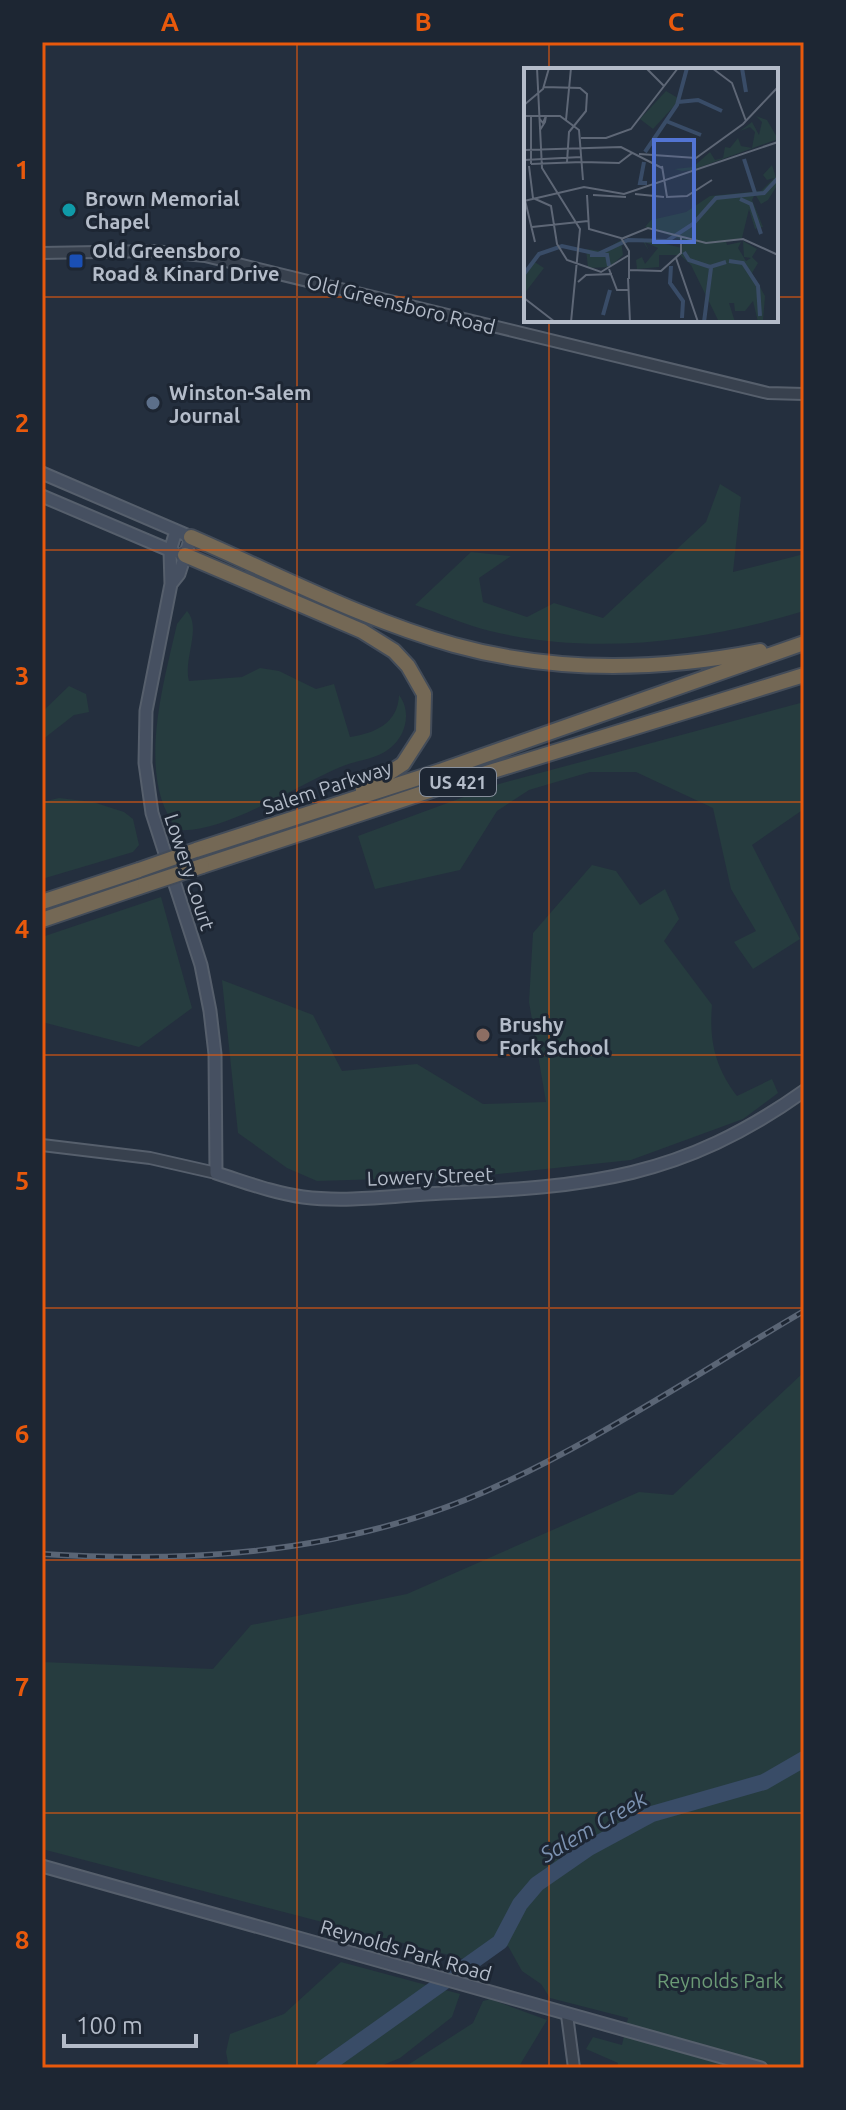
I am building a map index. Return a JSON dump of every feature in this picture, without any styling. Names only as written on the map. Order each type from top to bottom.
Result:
[{"type":"highway","points":[[191,537],[421,634],[514,658],[576,666],[661,665],[804,643]]},
{"type":"highway","points":[[177,553],[362,631],[394,651],[415,674],[425,703],[425,724],[419,742],[395,770],[342,802]]},
{"type":"highway","name":"Salem Parkway","points":[[42,902],[475,759],[804,643]]},
{"type":"highway","name":"Salem Parkway","points":[[42,920],[441,787],[804,675]]},
{"type":"highway","points":[[717,704],[804,684]]},
{"type":"main road","points":[[42,473],[191,537]]},
{"type":"main road","points":[[42,496],[177,553]]},
{"type":"main road","name":"Lowery Court","points":[[176,531],[179,574],[171,584],[146,711],[145,763],[152,813],[201,965],[210,1011],[216,1064],[216,1173]]},
{"type":"main road","name":"Lowery Court","points":[[177,553],[191,537]]},
{"type":"main road","name":"Lowery Street","points":[[216,1173],[280,1193],[321,1198],[528,1190],[586,1183],[655,1169],[715,1146],[804,1091]]},
{"type":"main road","name":"Reynolds Park Road","points":[[42,1866],[761,2068]]},
{"type":"street","name":"Old Greensboro Road","points":[[42,253],[153,251],[205,256],[768,393],[804,394]]},
{"type":"street","name":"Lowery Street","points":[[42,1145],[150,1158],[216,1173]]},
{"type":"street","points":[[567,2015],[574,2068]]},
{"type":"green space","points":[[720,484],[741,497],[733,572],[804,554],[804,611],[687,638],[608,644],[529,639],[490,631],[415,605],[471,552],[511,556],[479,578],[483,602],[527,617],[554,603],[603,618],[706,522]]},
{"type":"green space","points":[[187,611],[193,626],[189,681],[242,677],[260,668],[279,671],[316,689],[334,684],[350,737],[368,733],[390,720],[398,705],[399,695],[406,716],[400,737],[378,755],[343,766],[238,816],[196,829],[178,830],[165,809],[158,784],[156,730],[177,624]]},
{"type":"green space","points":[[69,686],[86,694],[89,712],[74,715],[42,740],[42,712]]},
{"type":"green space","points":[[804,702],[804,809],[752,845],[800,939],[753,969],[734,942],[756,931],[731,889],[713,808],[636,772],[590,772],[529,790],[497,811],[460,870],[375,889],[358,836],[499,784]]},
{"type":"green space","points":[[59,798],[93,802],[124,812],[133,819],[139,845],[133,852],[42,879],[42,802]]},
{"type":"green space","points":[[592,865],[616,871],[640,905],[665,889],[679,919],[664,941],[712,1005],[713,1042],[723,1075],[737,1096],[772,1079],[778,1093],[743,1119],[631,1160],[480,1176],[317,1181],[287,1168],[238,1133],[222,980],[313,1015],[342,1071],[417,1064],[483,1104],[546,1102],[529,1002],[533,933]]},
{"type":"green space","points":[[161,897],[192,1008],[139,1047],[42,1022],[42,937]]},
{"type":"green space","name":"Reynolds Park","points":[[804,1372],[804,2068],[617,2068],[618,2063],[586,2049],[593,2037],[622,2045],[628,2018],[550,1998],[541,1984],[522,1971],[508,1946],[468,1960],[42,1849],[42,1662],[213,1669],[251,1625],[407,1594],[639,1492],[673,1495]]},
{"type":"green space","points":[[341,1962],[460,1994],[452,2017],[400,2058],[376,2068],[229,2068],[226,2052],[230,2034],[284,2014]]},
{"type":"green space","points":[[490,1999],[547,2020],[518,2068],[403,2068],[473,2023],[483,2001]]},
{"type":"waterway","name":"Salem Creek","points":[[323,2068],[500,1942],[520,1904],[537,1884],[589,1848],[652,1814],[764,1782],[804,1759]]},
{"type":"railway","points":[[42,1554],[150,1557],[257,1551],[310,1543],[414,1518],[465,1500],[551,1460],[804,1311]]},
{"type":"place","name":"Brown Memorial Chapel","points":[[69,210]]},
{"type":"place","name":"Old Greensboro Road & Kinard Drive","points":[[76,261]]},
{"type":"place","name":"Winston-Salem Journal","points":[[153,403]]},
{"type":"place","name":"Brushy Fork School","points":[[483,1035]]}]
